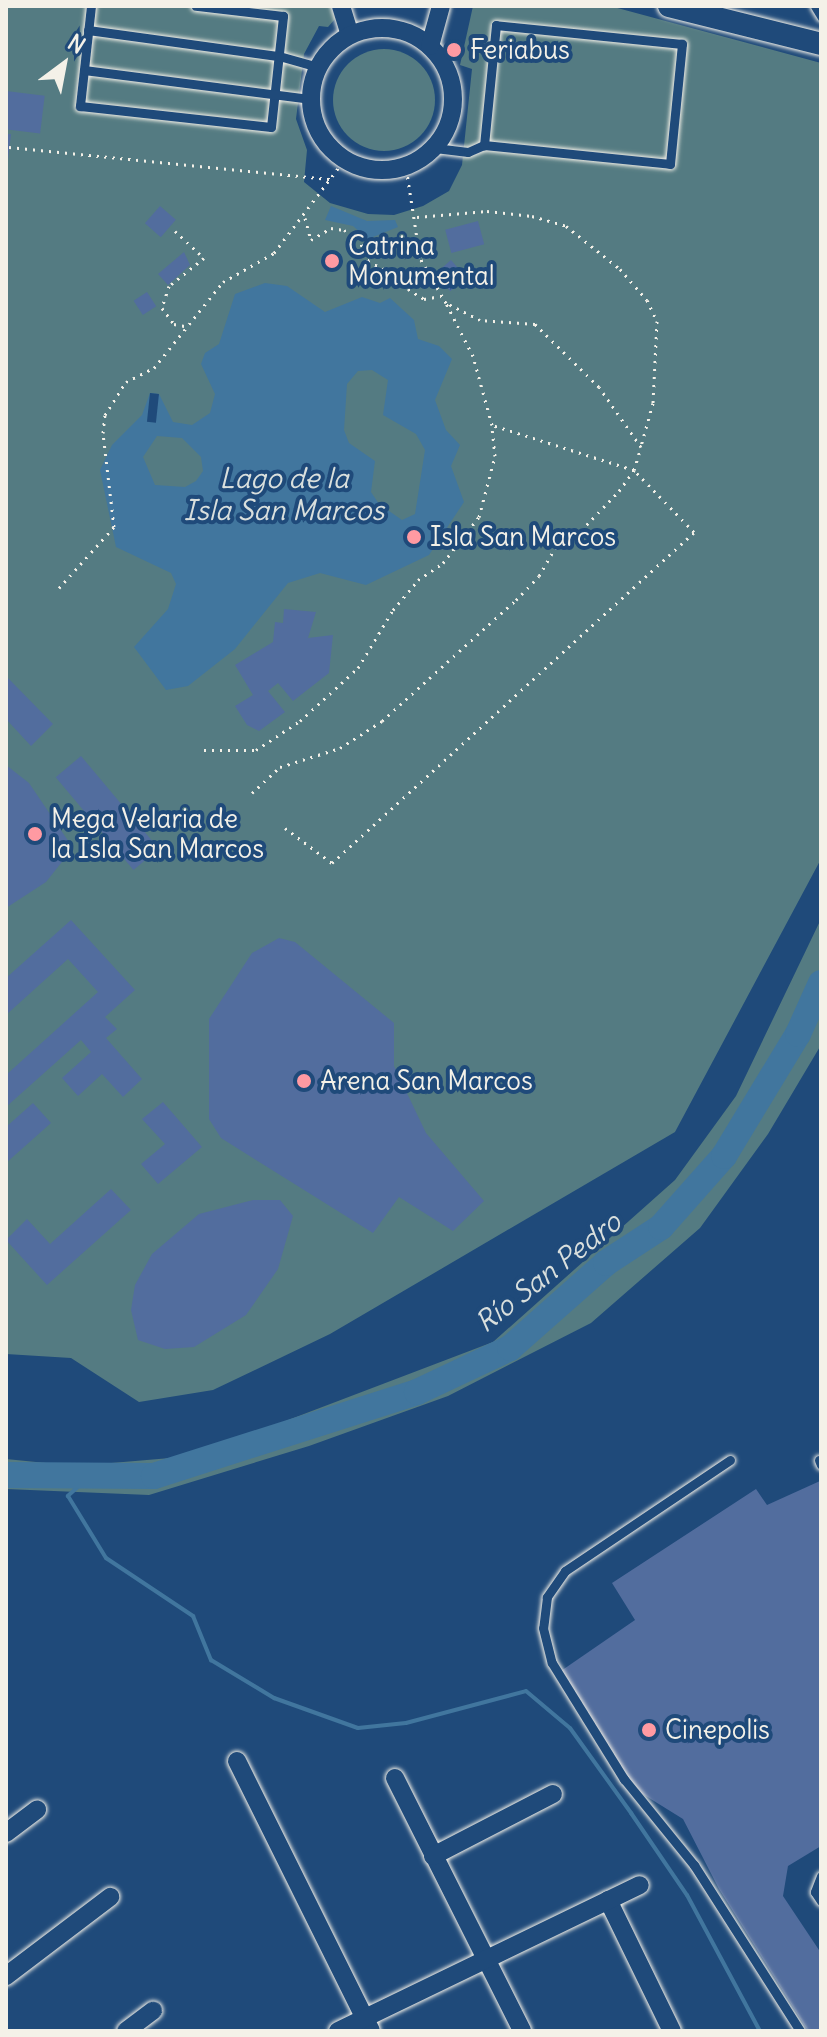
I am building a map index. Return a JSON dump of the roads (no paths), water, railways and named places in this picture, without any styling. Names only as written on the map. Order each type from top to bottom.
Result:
[{"type":"street","points":[[341,6],[350,35]]},
{"type":"street","points":[[430,46],[441,6]]},
{"type":"street","points":[[669,6],[821,44]]},
{"type":"street","points":[[391,28],[430,46],[448,74],[454,107],[435,148],[406,166],[373,170],[345,159],[319,132],[311,99],[318,67],[350,35],[391,28]]},
{"type":"street","points":[[237,1761],[367,2024]]},
{"type":"street","points":[[395,1778],[522,2031]]},
{"type":"street","points":[[433,1856],[553,1794]]},
{"type":"street","points":[[6,1833],[37,1810]]},
{"type":"street","points":[[338,2031],[367,2024],[486,1958],[640,1885]]},
{"type":"street","points":[[6,1976],[110,1897]]},
{"type":"street","points":[[608,1900],[672,2031]]},
{"type":"street","points":[[126,2031],[153,2011]]},
{"type":"lane","points":[[91,6],[80,106],[271,127],[283,16],[196,6]]},
{"type":"lane","points":[[815,6],[821,16]]},
{"type":"lane","points":[[435,148],[468,152],[484,145],[670,164],[682,44],[496,25],[484,145]]},
{"type":"lane","points":[[88,30],[279,56],[318,67]]},
{"type":"lane","points":[[84,70],[311,99]]},
{"type":"lane","points":[[730,1460],[565,1571],[547,1597],[543,1628],[552,1663],[624,1779],[694,1865],[800,2031]]},
{"type":"lane","points":[[821,1876],[815,1892],[821,1901]]},
{"type":"water","points":[[331,206],[367,221],[395,220],[398,227],[368,239],[353,226],[325,220]]},
{"type":"water","name":"Lago de la Isla San Marcos","points":[[265,283],[287,286],[325,312],[362,297],[380,303],[390,298],[414,320],[418,339],[439,346],[452,359],[435,400],[446,430],[460,445],[451,466],[464,502],[429,555],[366,585],[320,573],[288,583],[235,649],[188,686],[166,690],[134,647],[168,609],[176,584],[171,573],[116,547],[100,470],[112,445],[142,415],[150,393],[159,394],[173,422],[192,425],[210,413],[215,394],[201,364],[205,353],[219,344],[235,294]],"holes":[[[372,370],[388,380],[383,415],[416,434],[425,450],[415,514],[402,520],[379,504],[371,492],[375,461],[349,443],[344,430],[347,384],[358,371]],[[157,436],[182,438],[201,457],[203,471],[196,481],[185,487],[155,485],[143,457]]]},
{"type":"waterway","name":"Río San Pedro","points":[[6,1475],[154,1476],[417,1392],[510,1348],[606,1263],[661,1227],[724,1156],[798,1034],[821,983]]},
{"type":"waterway","points":[[90,1476],[68,1496],[106,1558],[193,1616],[211,1660],[274,1698],[358,1728],[406,1723],[526,1691],[570,1728],[631,1813],[687,1895],[760,2031]]},
{"type":"place","name":"Feriabus","points":[[454,50]]},
{"type":"place","name":"Catrina Monumental","points":[[332,261]]},
{"type":"place","name":"Isla San Marcos","points":[[414,537]]},
{"type":"place","name":"Mega Velaria de la Isla San Marcos","points":[[35,834]]},
{"type":"place","name":"Arena San Marcos","points":[[304,1081]]},
{"type":"place","name":"Cinepolis","points":[[649,1730]]}]
